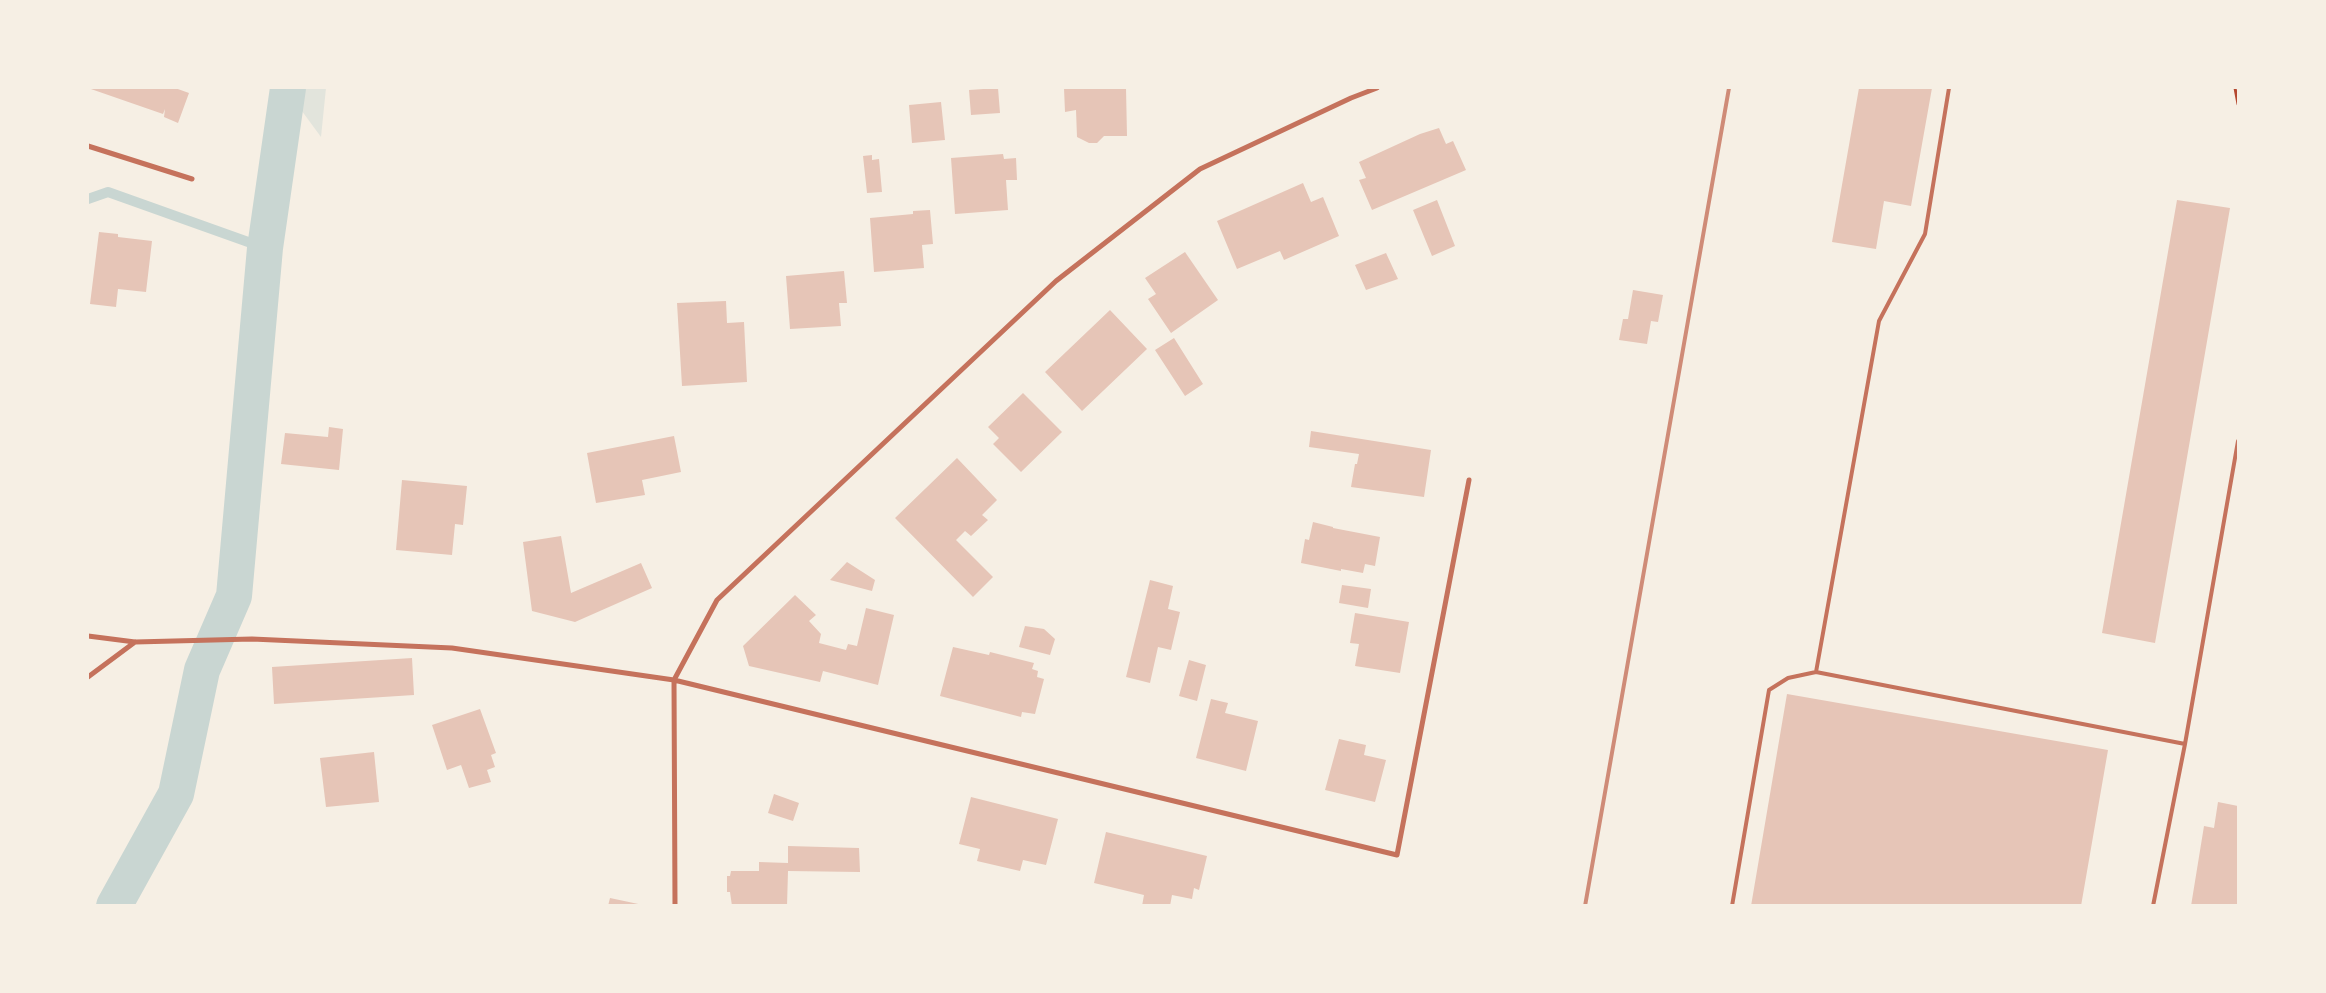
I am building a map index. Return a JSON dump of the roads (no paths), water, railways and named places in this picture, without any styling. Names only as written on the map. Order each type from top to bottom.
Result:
[{"type":"street","points":[[675,906],[674,680],[717,600],[1056,281],[1200,169],[1351,98],[1378,88]]},
{"type":"street","points":[[88,146],[192,179]]},
{"type":"street","points":[[88,636],[135,642],[252,639],[452,648],[674,680],[1397,855],[1468,480]]},
{"type":"street","points":[[88,677],[135,642]]},
{"type":"lane","points":[[1816,672],[1879,321],[1925,234],[1949,88]]},
{"type":"lane","points":[[2153,906],[2238,441]]},
{"type":"lane","points":[[1732,906],[1769,690],[1788,678],[1816,672],[2184,744]]},
{"type":"waterway","points":[[114,906],[176,794],[202,670],[234,596],[265,248],[288,88]]},
{"type":"waterway","points":[[88,199],[108,192],[265,248]]},
{"type":"railway","points":[[1585,906],[1729,88]]}]
